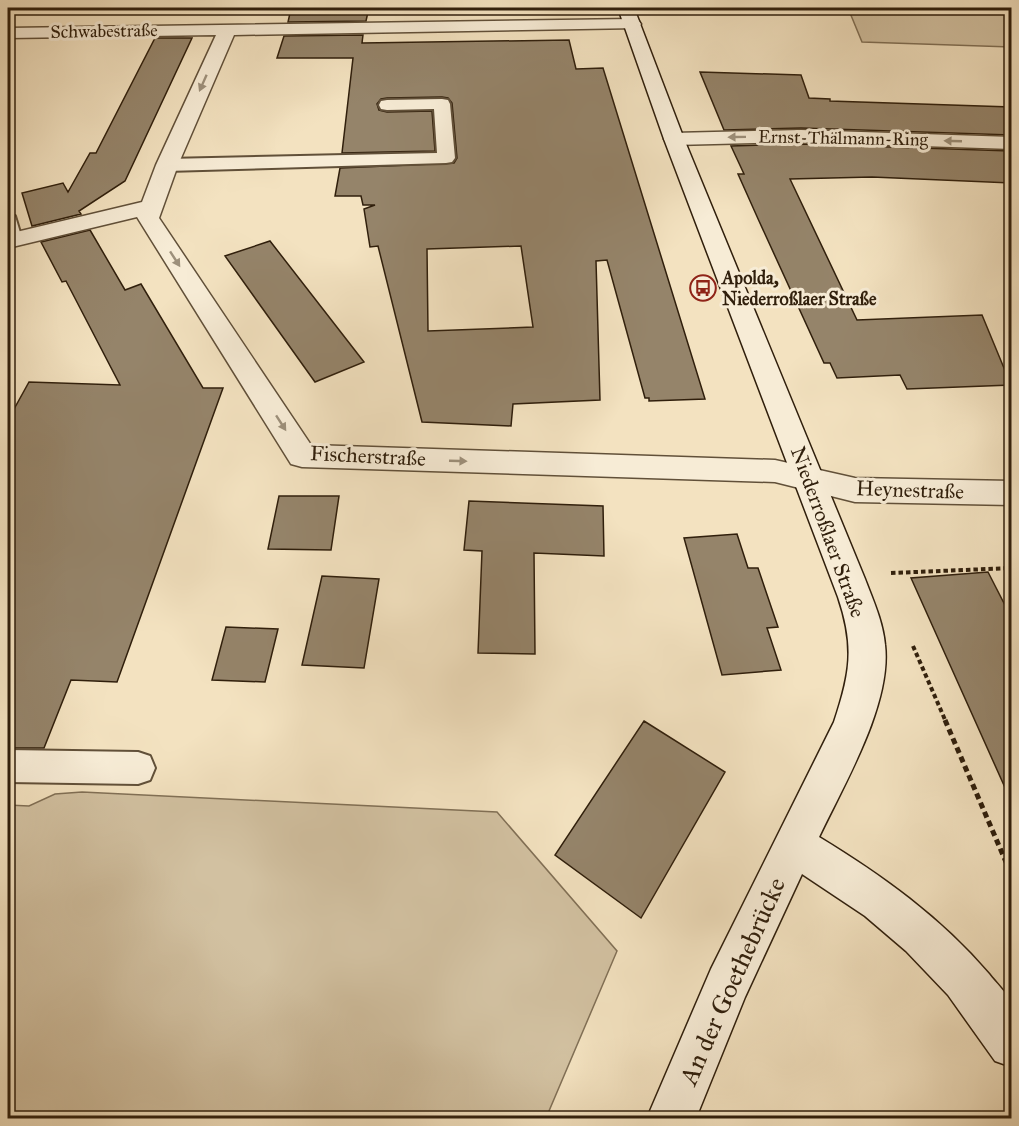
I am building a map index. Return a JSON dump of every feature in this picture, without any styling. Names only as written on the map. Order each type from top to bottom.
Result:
[{"type":"street","name":"Schwabestraße","points":[[8,33],[227,30],[629,16]]},
{"type":"street","name":"Niederroßlaer Straße","points":[[629,16],[674,139],[810,479],[862,616],[868,656],[862,693],[851,727],[825,785],[793,844]]},
{"type":"street","points":[[9,233],[151,207],[166,165],[227,30]]},
{"type":"street","name":"Ernst-Thälmann-Ring","points":[[674,139],[801,136],[1011,143]]},
{"type":"street","name":"Fischerstraße","points":[[151,207],[148,218],[302,456],[776,471],[810,479]]},
{"type":"street","name":"Heynestraße","points":[[810,479],[855,490],[1011,492]]},
{"type":"street","points":[[793,844],[869,892],[908,922],[955,970],[1011,1044]]},
{"type":"street","name":"An der Goethebrücke","points":[[672,1119],[727,985],[793,844]]},
{"type":"lane","points":[[166,165],[446,158],[442,104],[387,105]]},
{"type":"lane","points":[[8,766],[138,768]]},
{"type":"path","points":[[881,574],[1011,568]]},
{"type":"path","points":[[1004,603],[1011,602]]},
{"type":"path","points":[[909,637],[1011,876]]},
{"type":"shaded area","points":[[848,8],[1011,8],[1011,47],[862,42]]},
{"type":"shaded area","points":[[82,792],[497,812],[617,951],[546,1118],[8,1118],[8,805],[29,806],[55,794]]},
{"type":"building","points":[[368,12],[366,21],[288,22],[290,13]]},
{"type":"building","points":[[363,35],[362,43],[569,40],[576,69],[603,68],[705,399],[649,401],[649,398],[645,398],[607,260],[596,261],[600,400],[513,404],[511,426],[422,422],[378,246],[370,247],[364,209],[375,205],[363,205],[361,196],[335,196],[340,168],[454,163],[457,158],[452,103],[448,98],[442,97],[387,98],[381,99],[377,104],[379,110],[387,112],[432,111],[435,151],[342,153],[353,58],[277,58],[284,36]],"holes":[[[521,246],[533,327],[428,331],[427,249]]]},
{"type":"building","points":[[155,38],[192,38],[125,181],[79,211],[81,214],[32,226],[22,193],[63,183],[68,192],[90,153],[96,153]]},
{"type":"building","points":[[700,72],[801,75],[809,98],[830,99],[830,101],[1011,107],[1011,135],[801,128],[724,130]]},
{"type":"building","points":[[801,144],[1011,151],[1011,183],[872,177],[790,179],[857,320],[982,315],[1011,385],[907,389],[900,375],[837,378],[830,363],[824,363],[759,221],[738,174],[744,174],[731,146]]},
{"type":"building","points":[[90,230],[125,290],[141,284],[203,388],[223,388],[117,682],[71,680],[44,748],[8,748],[8,420],[29,382],[120,385],[66,281],[62,282],[41,242]]},
{"type":"building","points":[[270,241],[364,362],[315,382],[225,256]]},
{"type":"building","points":[[279,496],[339,496],[331,550],[268,549]]},
{"type":"building","points":[[469,501],[603,506],[604,556],[534,553],[535,654],[478,653],[482,551],[464,550]]},
{"type":"building","points":[[737,534],[748,568],[758,568],[778,627],[767,628],[781,670],[722,675],[684,538]]},
{"type":"building","points":[[988,572],[1011,617],[1011,801],[911,578]]},
{"type":"building","points":[[322,576],[379,579],[364,668],[302,665]]},
{"type":"building","points":[[226,627],[278,629],[265,682],[212,680]]},
{"type":"building","points":[[644,721],[725,772],[641,918],[555,855]]},
{"type":"place","name":"Apolda, Niederroßlaer Straße","points":[[703,288]]}]
